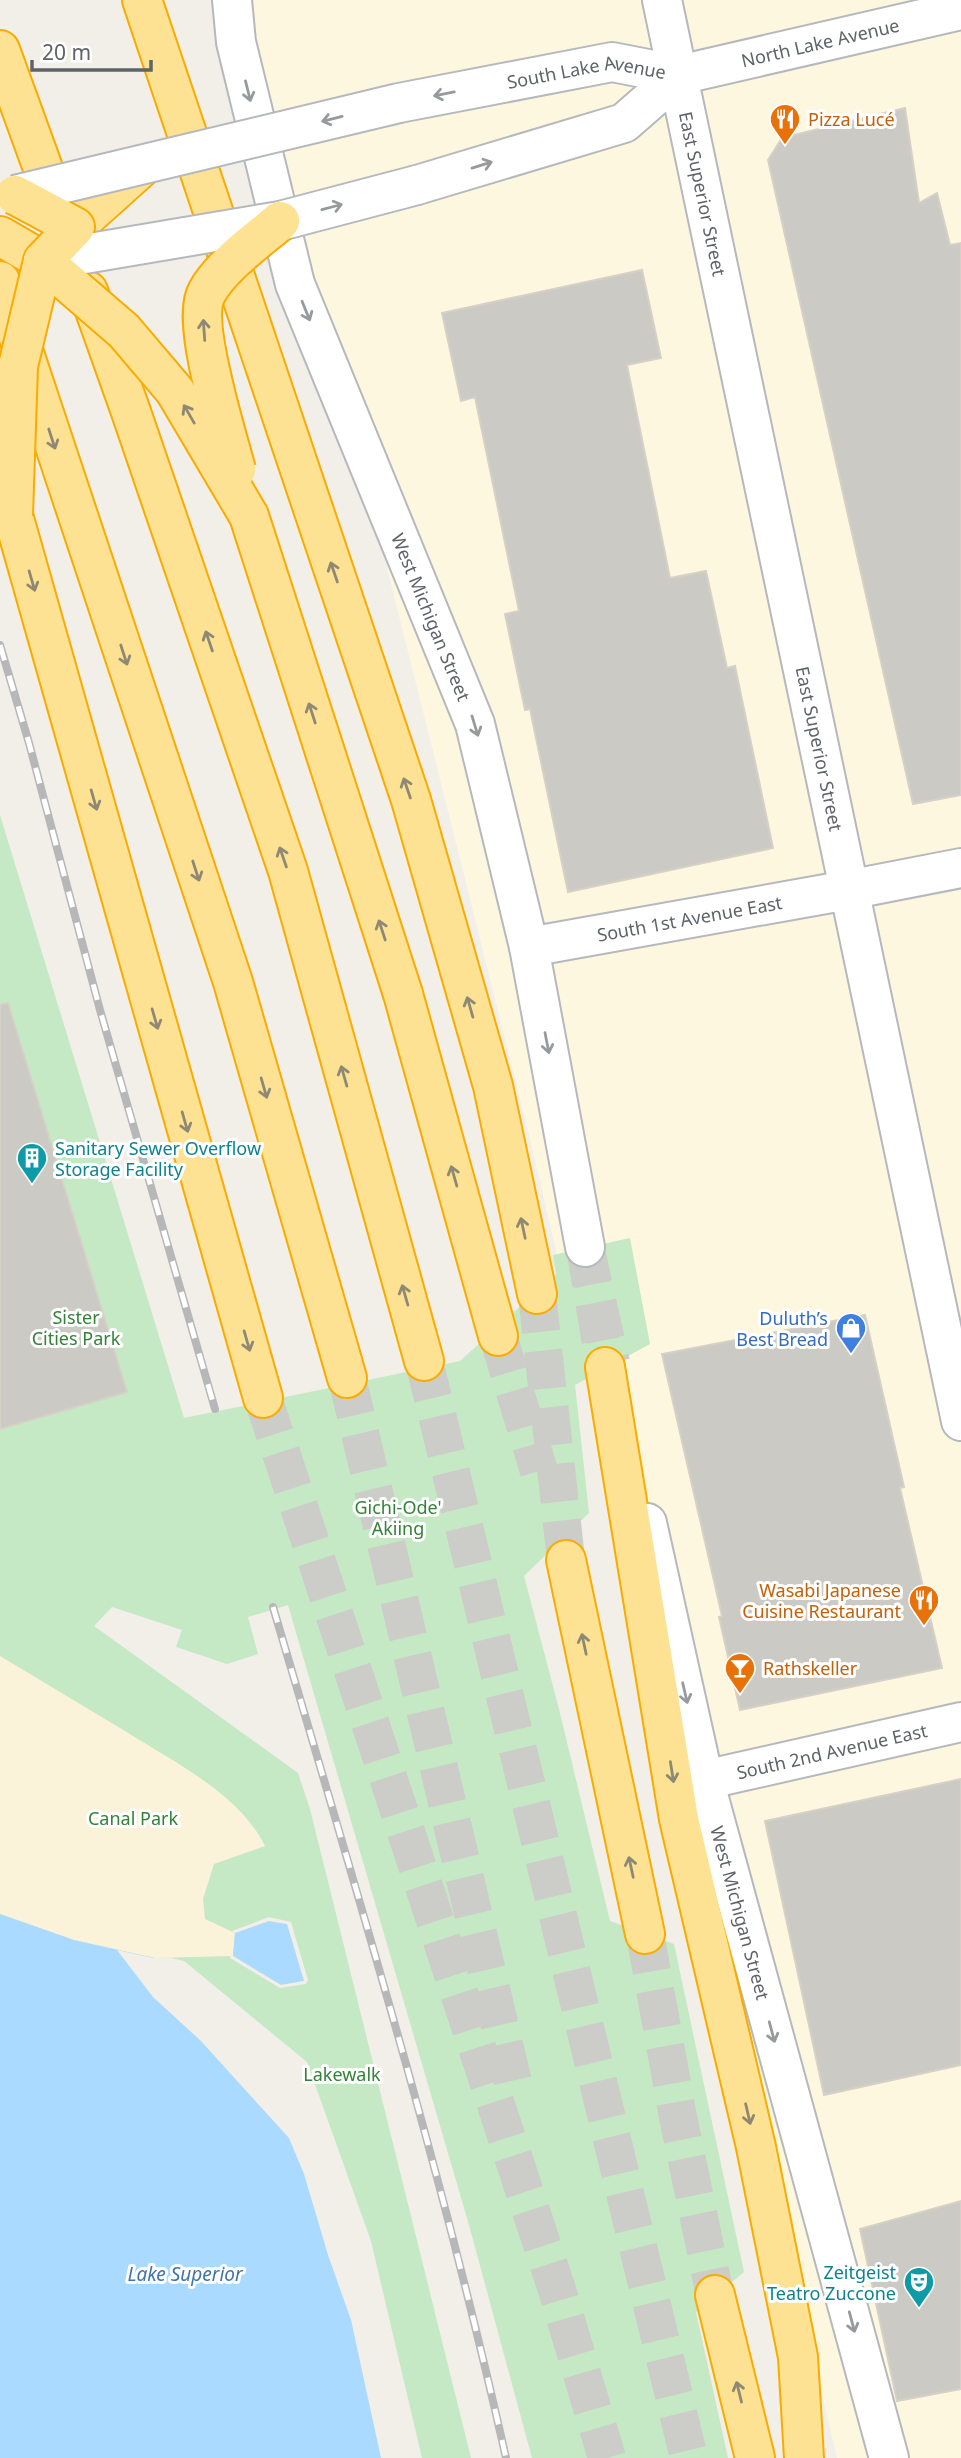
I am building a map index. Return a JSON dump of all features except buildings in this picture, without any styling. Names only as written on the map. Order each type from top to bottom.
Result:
[{"type":"highway","points":[[142,0],[411,800],[492,1086],[537,1294]]},
{"type":"highway","points":[[0,50],[131,412],[288,871],[424,1361]]},
{"type":"highway","points":[[13,515],[18,366],[43,261],[75,227],[144,165]]},
{"type":"highway","points":[[5,192],[75,227],[145,244]]},
{"type":"highway","points":[[280,222],[237,257],[206,292],[203,304],[206,354],[248,516],[403,995],[498,1336]]},
{"type":"highway","points":[[0,236],[43,261],[124,331],[175,391],[248,516]]},
{"type":"highway","points":[[0,281],[233,982],[347,1378]]},
{"type":"highway","points":[[0,477],[263,1398]]},
{"type":"highway","points":[[608,1365],[679,1819],[756,2147],[798,2357],[804,2458]]},
{"type":"highway","points":[[566,1560],[645,1934]]},
{"type":"highway","points":[[715,2295],[755,2458]]},
{"type":"street","name":"West Michigan Street","points":[[232,0],[236,42],[295,284],[475,724],[528,947],[585,1247]]},
{"type":"street","name":"East Superior Street","points":[[662,0],[961,1421]]},
{"type":"street","name":"North Lake Avenue","points":[[679,75],[961,10]]},
{"type":"street","name":"South Lake Avenue","points":[[5,192],[144,165],[399,103],[612,62],[679,75]]},
{"type":"street","name":"South Lake Avenue","points":[[0,271],[43,261],[280,222],[417,184],[624,123],[679,75]]},
{"type":"street","name":"South 1st Avenue East","points":[[528,947],[849,890],[961,867]]},
{"type":"street","name":"West Michigan Street","points":[[608,1365],[704,1780],[889,2458]]},
{"type":"street","name":"South 2nd Avenue East","points":[[704,1780],[961,1722]]},
{"type":"shaded area","points":[[245,0],[961,0],[961,2458],[837,2458],[530,1139]]},
{"type":"green space","name":"Gichi-Ode' Akiing","points":[[0,815],[184,1418],[460,1361],[556,1274],[553,1255],[630,1238],[650,1344],[575,1385],[589,1513],[524,1576],[610,1921],[674,1944],[744,2272],[696,2312],[728,2458],[532,2458],[469,2225],[288,1605],[248,1617],[258,1654],[227,1664],[176,1647],[182,1630],[112,1607],[94,1626],[298,1773],[310,1809],[471,2458],[419,2458],[182,1964],[74,1940],[0,1914]]},
{"type":"sand","points":[[0,1656],[203,1780],[239,1810],[254,1827],[265,1846],[214,1864],[203,1899],[205,1919],[235,1933],[233,1956],[153,1958],[74,1940],[0,1914]]},
{"type":"water","name":"Lake Superior","points":[[0,1914],[74,1940],[182,1964],[304,2064],[419,2458],[0,2458]]},
{"type":"water","points":[[269,1921],[288,1924],[305,1981],[281,1985],[233,1956],[235,1933]]},
{"type":"pier","points":[[269,1917],[291,1922],[308,1980],[306,1984],[280,1988],[230,1958],[233,1956],[281,1985],[304,1981],[287,1924],[269,1921],[235,1933],[232,1931]]},
{"type":"pier","points":[[117,1950],[184,1961],[307,2062],[371,2241],[422,2458],[381,2458],[351,2320],[304,2174],[289,2138],[201,2041],[153,1997]]},
{"type":"tunnel","points":[[585,1247],[611,1363]]},
{"type":"tunnel","points":[[585,1247],[605,1367]]},
{"type":"tunnel","points":[[537,1294],[566,1560]]},
{"type":"tunnel","points":[[498,1336],[539,1471]]},
{"type":"tunnel","points":[[424,1361],[689,2458]]},
{"type":"tunnel","points":[[347,1378],[516,2095]]},
{"type":"tunnel","points":[[263,1398],[557,2290],[607,2458]]},
{"type":"tunnel","points":[[645,1934],[678,2117],[715,2295]]},
{"type":"railway","points":[[0,645],[100,1010],[215,1409]]},
{"type":"railway","points":[[273,1607],[426,2137],[506,2458]]},
{"type":"place","name":"Pizza Lucé","points":[[785,146]]},
{"type":"place","name":"Sanitary Sewer Overflow Storage Facility","points":[[32,1185]]},
{"type":"place","name":"Duluth’s Best Bread","points":[[851,1355]]},
{"type":"place","name":"Wasabi Japanese Cuisine Restaurant","points":[[924,1627]]},
{"type":"place","name":"Rathskeller","points":[[740,1695]]},
{"type":"place","name":"Zeitgeist Teatro Zuccone","points":[[919,2309]]},
{"type":"park label","name":"Sister Cities Park","points":[[76,1327]]},
{"type":"park label","name":"Canal Park","points":[[133,1818]]},
{"type":"park label","name":"Lakewalk","points":[[342,2074]]}]
